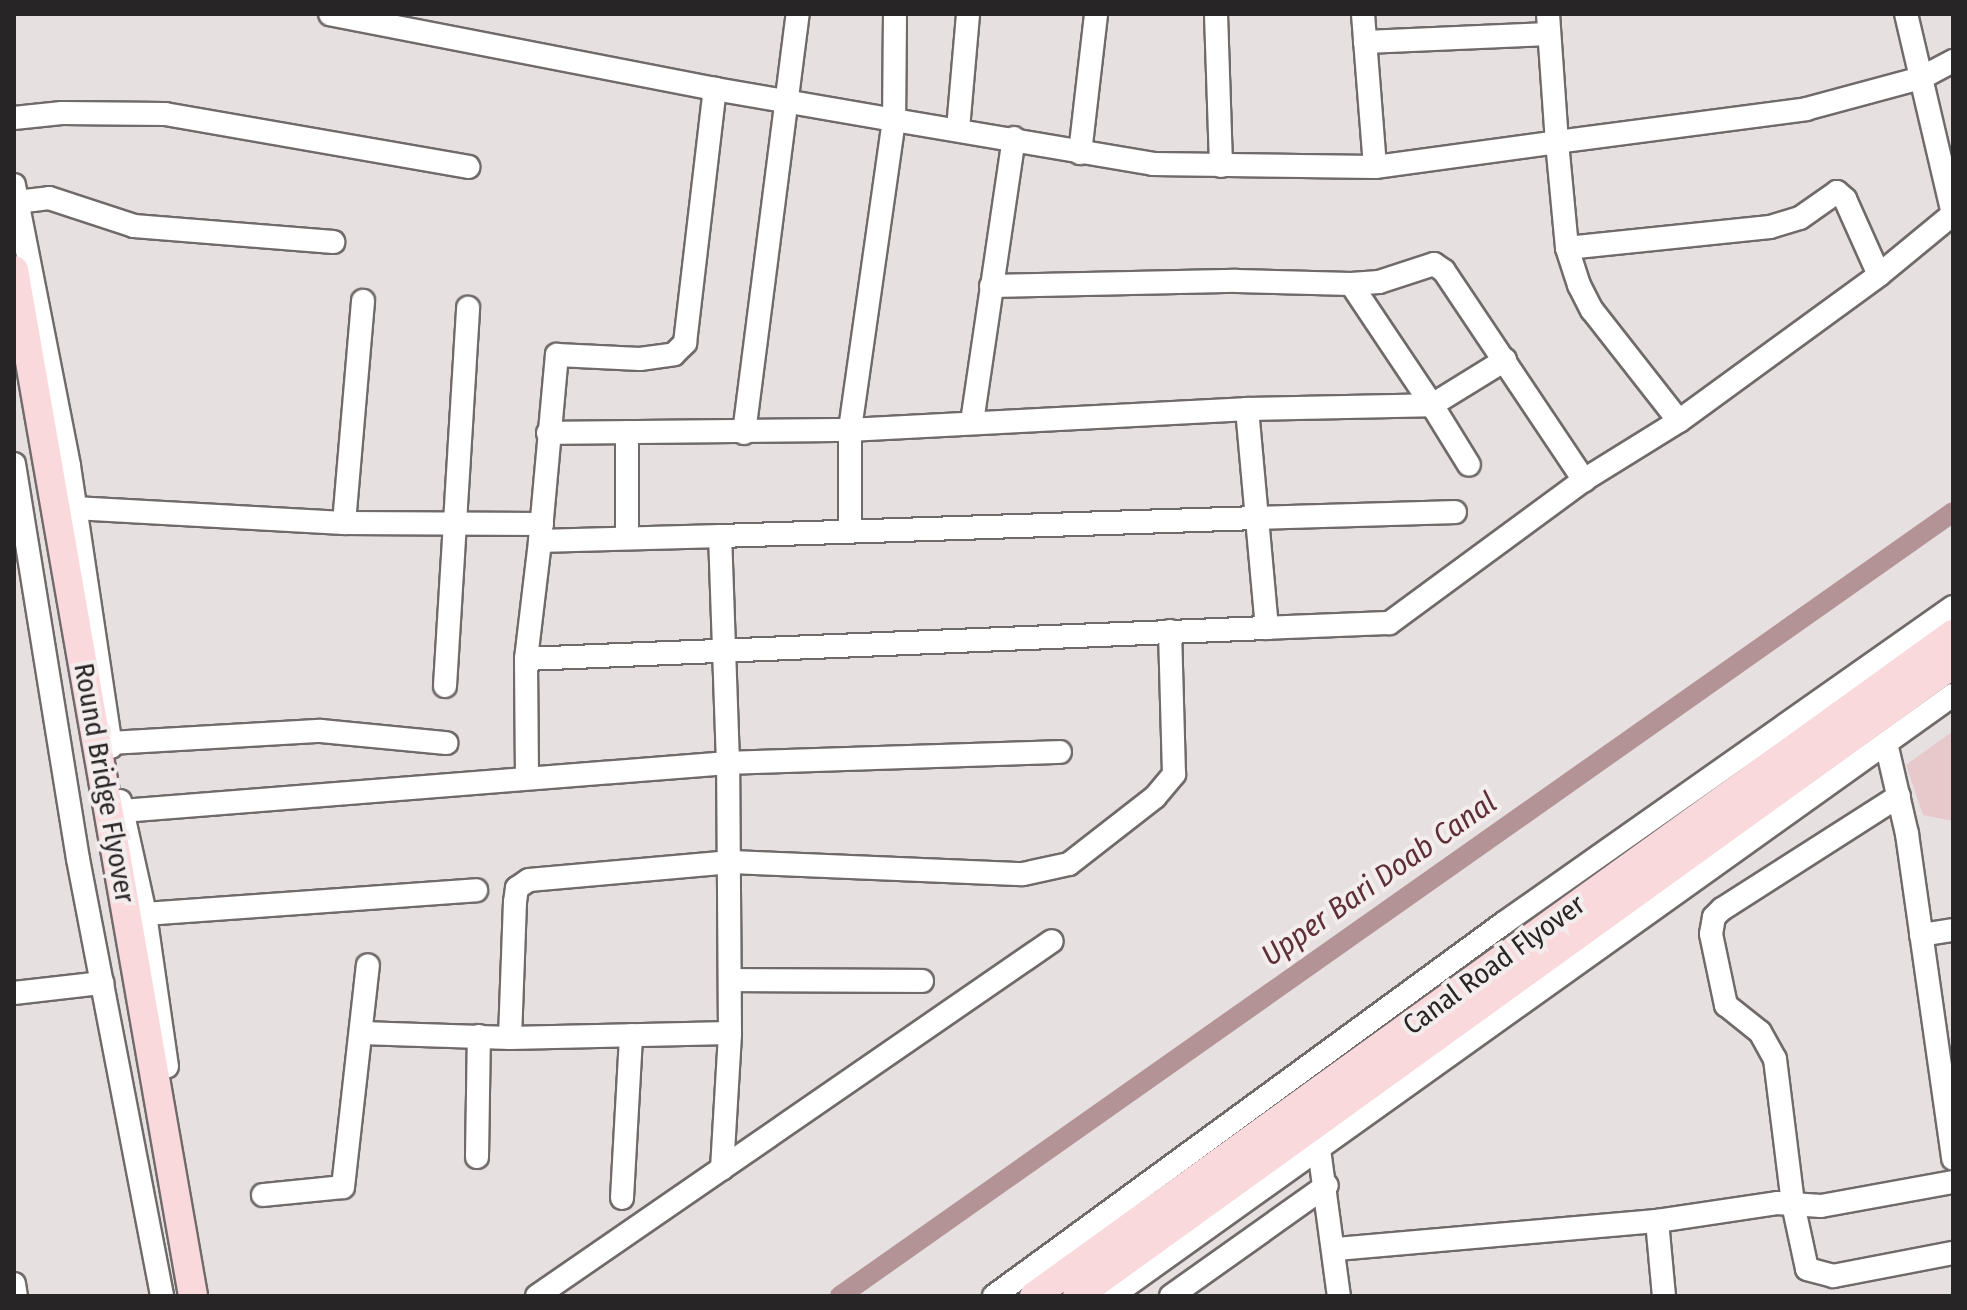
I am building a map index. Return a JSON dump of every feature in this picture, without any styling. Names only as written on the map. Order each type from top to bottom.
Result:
[{"type":"main road","name":"Round Bridge Flyover","points":[[14,270],[174,1296]]},
{"type":"main road","name":"Round Bridge Flyover","points":[[14,331],[193,1296]]},
{"type":"main road","name":"Canal Road Flyover","points":[[1034,1296],[1865,727],[1953,634]]},
{"type":"main road","name":"Canal Road Flyover","points":[[1077,1296],[1953,664]]},
{"type":"street","points":[[330,14],[715,89],[1014,138],[1080,153],[1153,164],[1221,166],[1375,167],[1768,116],[1921,78],[1953,61]]},
{"type":"street","points":[[744,433],[798,14]]},
{"type":"street","points":[[850,529],[850,430],[894,120],[895,14]]},
{"type":"street","points":[[958,129],[968,14]]},
{"type":"street","points":[[1080,153],[1096,14]]},
{"type":"street","points":[[1216,14],[1221,166]]},
{"type":"street","points":[[1363,14],[1375,167]]},
{"type":"street","points":[[526,659],[1389,623],[1584,480],[1679,421],[1879,275],[1953,214],[1906,14]]},
{"type":"street","points":[[1365,42],[1548,24],[1567,248],[1592,310],[1679,421]]},
{"type":"street","points":[[527,776],[526,659],[557,355],[652,358],[674,354],[685,343],[715,89]]},
{"type":"street","points":[[14,118],[62,113],[165,114],[468,167]]},
{"type":"street","points":[[972,422],[1014,138]]},
{"type":"street","points":[[1567,248],[1770,227],[1800,218],[1837,192],[1845,199],[1879,275]]},
{"type":"street","points":[[203,1296],[145,914],[122,811],[74,508],[16,194],[49,198],[134,226],[333,242]]},
{"type":"street","points":[[991,286],[1237,281],[1351,284],[1388,279],[1427,264],[1441,267],[1584,480]]},
{"type":"street","points":[[1351,284],[1469,465]]},
{"type":"street","points":[[344,523],[363,301]]},
{"type":"street","points":[[445,686],[468,308]]},
{"type":"street","points":[[548,433],[850,430],[1247,409],[1432,405],[1505,360]]},
{"type":"street","points":[[1247,409],[1267,628]]},
{"type":"street","points":[[627,432],[627,538]]},
{"type":"street","points":[[14,464],[102,983],[162,1296]]},
{"type":"street","points":[[74,508],[344,523],[453,525],[627,538],[1455,512]]},
{"type":"street","points":[[720,536],[731,862],[730,1033],[722,1169]]},
{"type":"street","points":[[994,1296],[1504,923],[1953,607]]},
{"type":"street","points":[[510,1038],[515,902],[520,883],[731,862],[1023,874],[1069,864],[1155,797],[1174,774],[1170,631]]},
{"type":"street","points":[[1112,1296],[1319,1149],[1865,727],[1953,695]]},
{"type":"street","points":[[1865,727],[1899,796],[1921,935],[1945,1047],[1953,1159]]},
{"type":"street","points":[[110,743],[321,731],[446,743]]},
{"type":"street","points":[[122,811],[527,776],[728,763],[1060,752]]},
{"type":"street","points":[[1899,796],[1722,909],[1711,927],[1726,1005],[1760,1032],[1775,1059],[1793,1204],[1807,1269],[1818,1275],[1883,1269],[1953,1253]]},
{"type":"street","points":[[145,914],[476,890]]},
{"type":"street","points":[[1921,935],[1953,930]]},
{"type":"street","points":[[537,1296],[1052,941]]},
{"type":"street","points":[[263,1195],[343,1187],[368,965]]},
{"type":"street","points":[[730,980],[922,981]]},
{"type":"street","points":[[14,993],[102,983]]},
{"type":"street","points":[[361,1033],[510,1038],[730,1033]]},
{"type":"street","points":[[622,1198],[631,1035]]},
{"type":"street","points":[[477,1157],[479,1036]]},
{"type":"street","points":[[1319,1149],[1336,1249],[1339,1296]]},
{"type":"street","points":[[1336,1249],[1657,1221],[1793,1204],[1821,1206],[1953,1182]]},
{"type":"street","points":[[1171,1296],[1327,1185]]},
{"type":"street","points":[[1657,1221],[1664,1296]]},
{"type":"street","points":[[14,1284],[16,1296]]},
{"type":"shaded area","points":[[1953,731],[1953,821],[1923,815],[1906,765]]},
{"type":"waterway","name":"Upper Bari Doab Canal","points":[[840,1296],[1953,512]]}]
